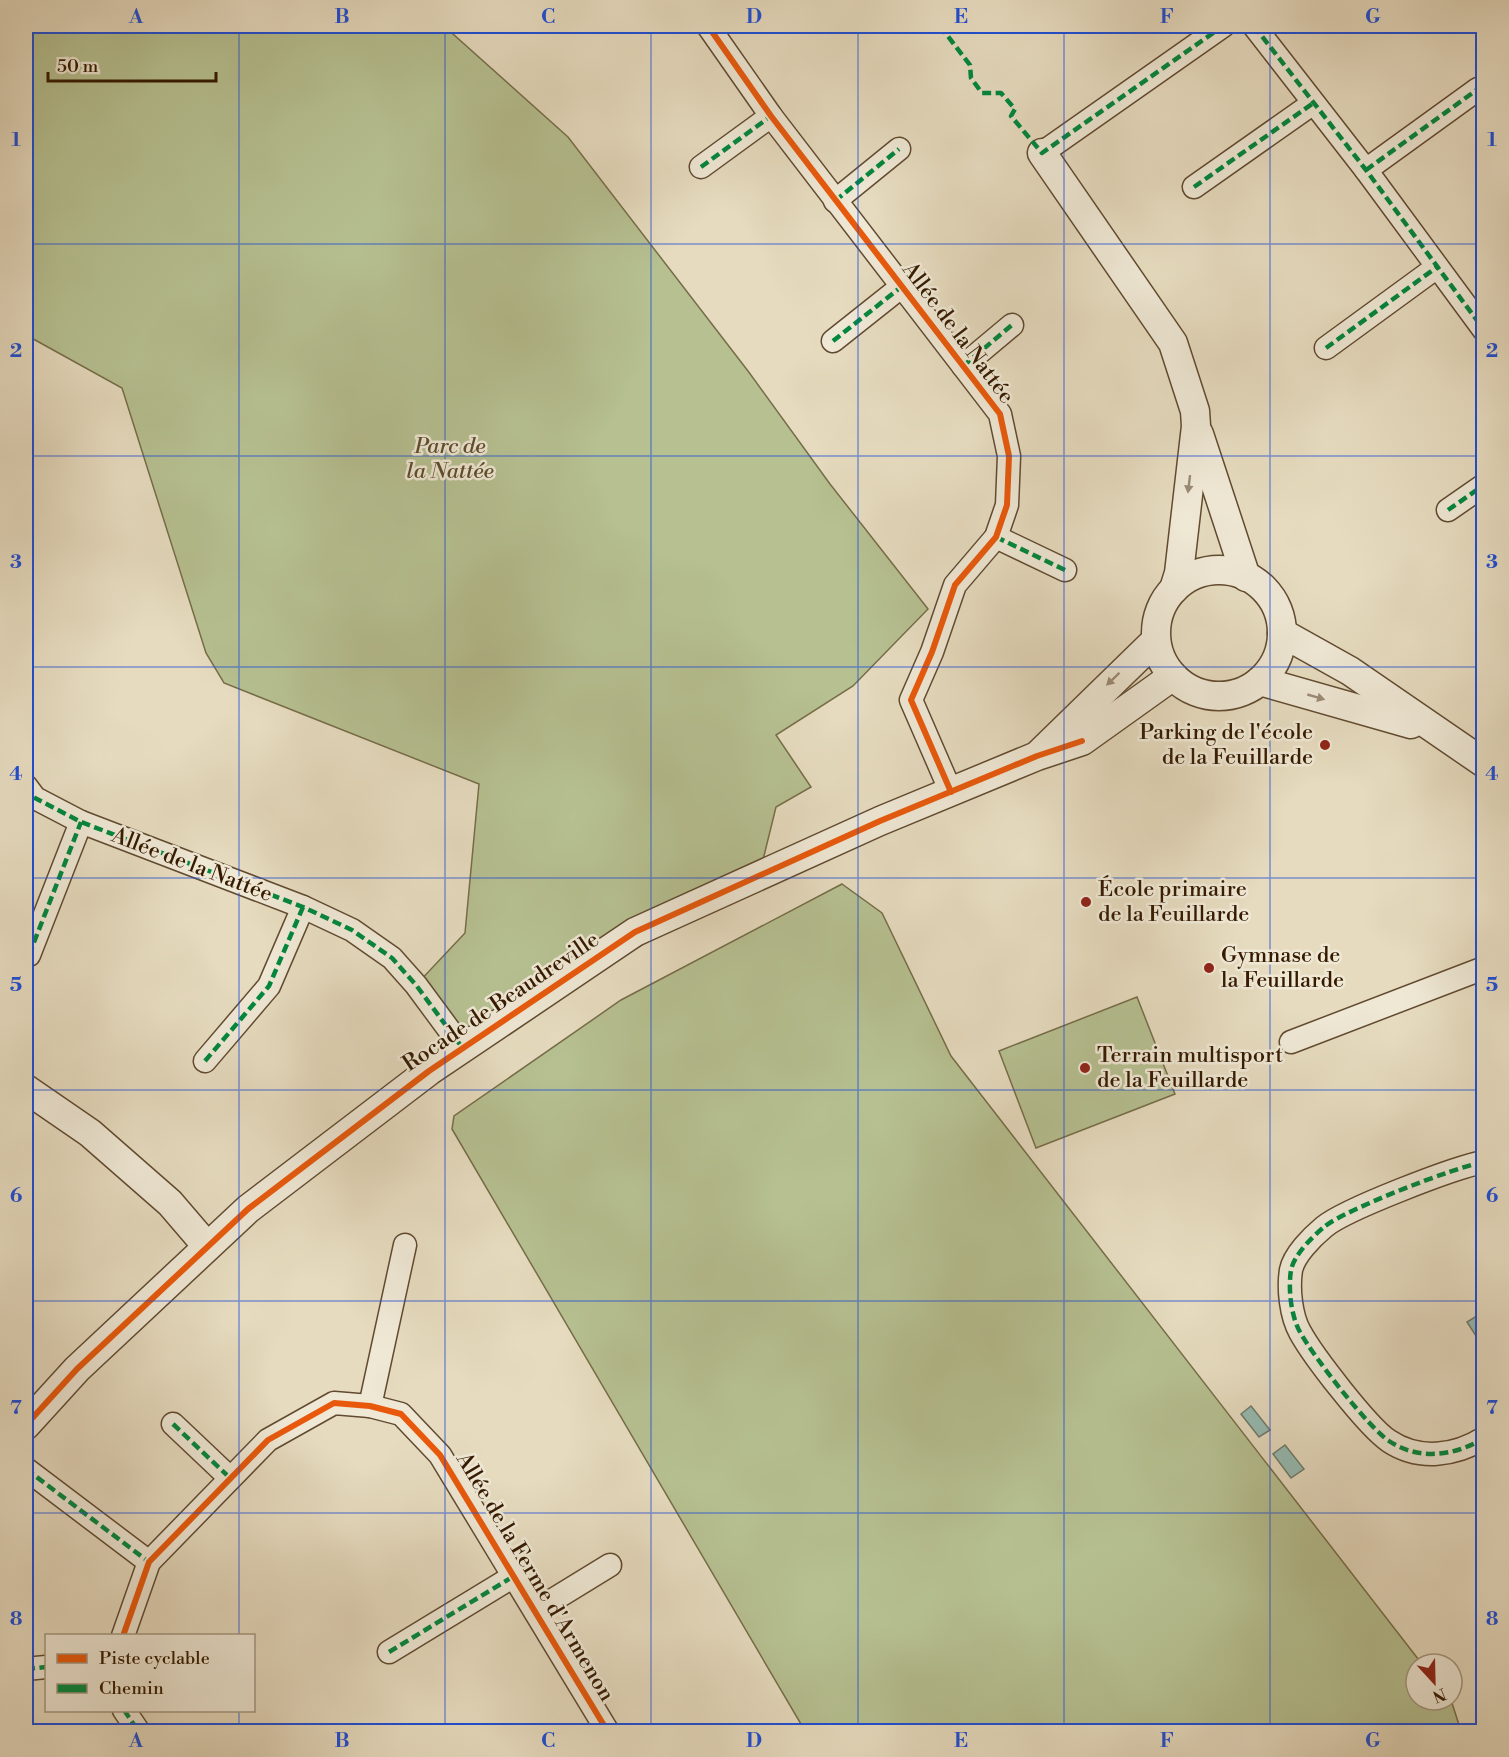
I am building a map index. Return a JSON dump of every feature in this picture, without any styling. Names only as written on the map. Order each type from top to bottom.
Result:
[{"type":"street","points":[[1174,589],[1179,573],[1196,426],[1195,411],[1173,343],[1042,153],[1223,26]]},
{"type":"street","points":[[1254,26],[1312,104],[1366,170],[1484,330]]},
{"type":"street","name":"Allée de la Nattée","points":[[716,28],[771,116],[1000,414],[1009,456],[1007,505],[996,537],[956,585],[932,652],[911,699],[951,792]]},
{"type":"street","points":[[1366,170],[1478,89]]},
{"type":"street","points":[[1194,187],[1312,104]]},
{"type":"street","points":[[701,167],[771,116]]},
{"type":"street","points":[[835,201],[899,149]]},
{"type":"street","points":[[1326,348],[1437,267]]},
{"type":"street","name":"Allée de la Nattée","points":[[833,341],[901,287]]},
{"type":"street","name":"Allée de la Nattée","points":[[963,366],[1012,325]]},
{"type":"street","points":[[1196,426],[1246,577]]},
{"type":"street","points":[[1448,510],[1484,485]]},
{"type":"street","points":[[996,537],[1065,570]]},
{"type":"street","points":[[1208,571],[1228,571],[1246,577],[1261,586],[1272,600],[1280,616],[1282,633],[1276,659],[1260,681],[1244,691],[1225,696],[1206,695],[1188,688],[1173,676],[1162,659],[1156,640],[1157,621],[1163,604],[1174,589],[1190,577],[1208,571]]},
{"type":"street","points":[[1282,633],[1350,671],[1484,763]]},
{"type":"street","name":"Rocade de Beaudreville","points":[[1037,756],[1116,676],[1156,640]]},
{"type":"street","name":"Rocade de Beaudreville","points":[[26,1425],[78,1369],[206,1245],[324,1149],[429,1071],[464,1050],[635,932],[880,821],[1037,756],[1082,741],[1173,676]]},
{"type":"street","points":[[1260,681],[1364,708],[1441,734]]},
{"type":"street","name":"Allée de la Nattée","points":[[28,794],[81,822],[303,908],[352,930],[392,958],[416,985],[464,1050]]},
{"type":"street","points":[[29,955],[81,822]]},
{"type":"street","name":"Allée de la Nattée","points":[[205,1061],[269,986],[303,908]]},
{"type":"street","points":[[1291,1042],[1484,968]]},
{"type":"street","points":[[26,1089],[90,1133],[170,1203],[206,1245]]},
{"type":"street","points":[[1484,1162],[1397,1194],[1325,1226],[1305,1245],[1291,1268],[1290,1300],[1299,1331],[1305,1340],[1370,1423],[1390,1442],[1413,1451],[1436,1455],[1458,1451],[1484,1438]]},
{"type":"street","points":[[370,1406],[405,1245]]},
{"type":"street","name":"Allée de la Ferme d'Armenon","points":[[123,1634],[149,1562],[268,1440],[334,1403],[370,1406],[401,1414],[440,1455],[608,1731]]},
{"type":"street","points":[[173,1424],[230,1478]]},
{"type":"street","points":[[26,1469],[149,1562]]},
{"type":"street","name":"Allée de la Ferme d'Armenon","points":[[535,1611],[610,1565]]},
{"type":"street","name":"Allée de la Ferme d'Armenon","points":[[389,1652],[514,1576]]},
{"type":"street","points":[[26,1669],[45,1667]]},
{"type":"street","points":[[126,1712],[140,1731]]},
{"type":"green space","name":"Parc de la Nattée","points":[[26,26],[444,26],[568,137],[748,371],[830,484],[928,609],[853,686],[776,735],[811,787],[776,807],[759,876],[464,1050],[416,985],[465,933],[479,784],[224,683],[206,653],[122,388],[26,335]]},
{"type":"green space","points":[[842,884],[882,913],[951,1056],[1413,1652],[1404,1652],[1404,1712],[1455,1712],[1461,1731],[805,1731],[452,1129],[454,1116],[621,1000]]},
{"type":"green space","name":"Terrain multisport de la Feuillarde","points":[[1137,997],[1175,1094],[1036,1148],[999,1051]]},
{"type":"water","points":[[1483,1312],[1483,1331],[1476,1336],[1467,1322]]},
{"type":"water","points":[[1251,1406],[1270,1430],[1259,1437],[1241,1414]]},
{"type":"water","points":[[1285,1445],[1304,1469],[1291,1478],[1273,1454]]},
{"type":"marked path","points":[[940,26],[970,65],[971,78],[982,93],[1001,93],[1015,109],[1011,116],[1042,153],[1223,26]]},
{"type":"marked path","points":[[1254,26],[1366,170],[1484,330]]},
{"type":"marked path","points":[[1366,170],[1478,89]]},
{"type":"marked path","points":[[1194,187],[1312,104]]},
{"type":"marked path","points":[[701,167],[771,116]]},
{"type":"marked path","points":[[835,201],[899,149]]},
{"type":"marked path","points":[[1326,348],[1437,267]]},
{"type":"marked path","points":[[833,341],[901,287]]},
{"type":"marked path","points":[[963,366],[1012,325]]},
{"type":"marked path","points":[[1448,510],[1484,485]]},
{"type":"marked path","points":[[996,537],[1065,570]]},
{"type":"marked path","points":[[26,786],[35,798],[81,822],[303,907],[352,930],[392,958],[416,985],[464,1050]]},
{"type":"marked path","points":[[29,955],[81,822]]},
{"type":"marked path","points":[[205,1061],[269,986],[303,907]]},
{"type":"marked path","points":[[1484,1162],[1401,1190],[1335,1220],[1319,1231],[1300,1252],[1291,1270],[1290,1285],[1294,1318],[1300,1332],[1355,1407],[1389,1441],[1412,1452],[1437,1454],[1461,1449],[1484,1438]]},
{"type":"marked path","points":[[173,1424],[230,1478]]},
{"type":"marked path","points":[[26,1469],[149,1562]]},
{"type":"marked path","points":[[389,1652],[514,1576]]},
{"type":"marked path","points":[[26,1669],[45,1667]]},
{"type":"marked path","points":[[125,1712],[139,1732]]},
{"type":"cycle path","points":[[708,26],[771,116],[1000,414],[1009,456],[1007,505],[996,537],[955,585],[932,652],[911,700],[951,792]]},
{"type":"cycle path","points":[[26,1425],[77,1369],[248,1209],[429,1071],[635,932],[880,821],[1037,756],[1082,741]]},
{"type":"cycle path","points":[[124,1634],[149,1562],[268,1440],[334,1403],[370,1406],[401,1414],[440,1455],[608,1732]]},
{"type":"place","name":"Parking de l'école de la Feuillarde","points":[[1325,745]]},
{"type":"place","name":"École primaire de la Feuillarde","points":[[1086,902]]},
{"type":"place","name":"Gymnase de la Feuillarde","points":[[1209,968]]},
{"type":"place","name":"Terrain multisport de la Feuillarde","points":[[1085,1068]]}]
